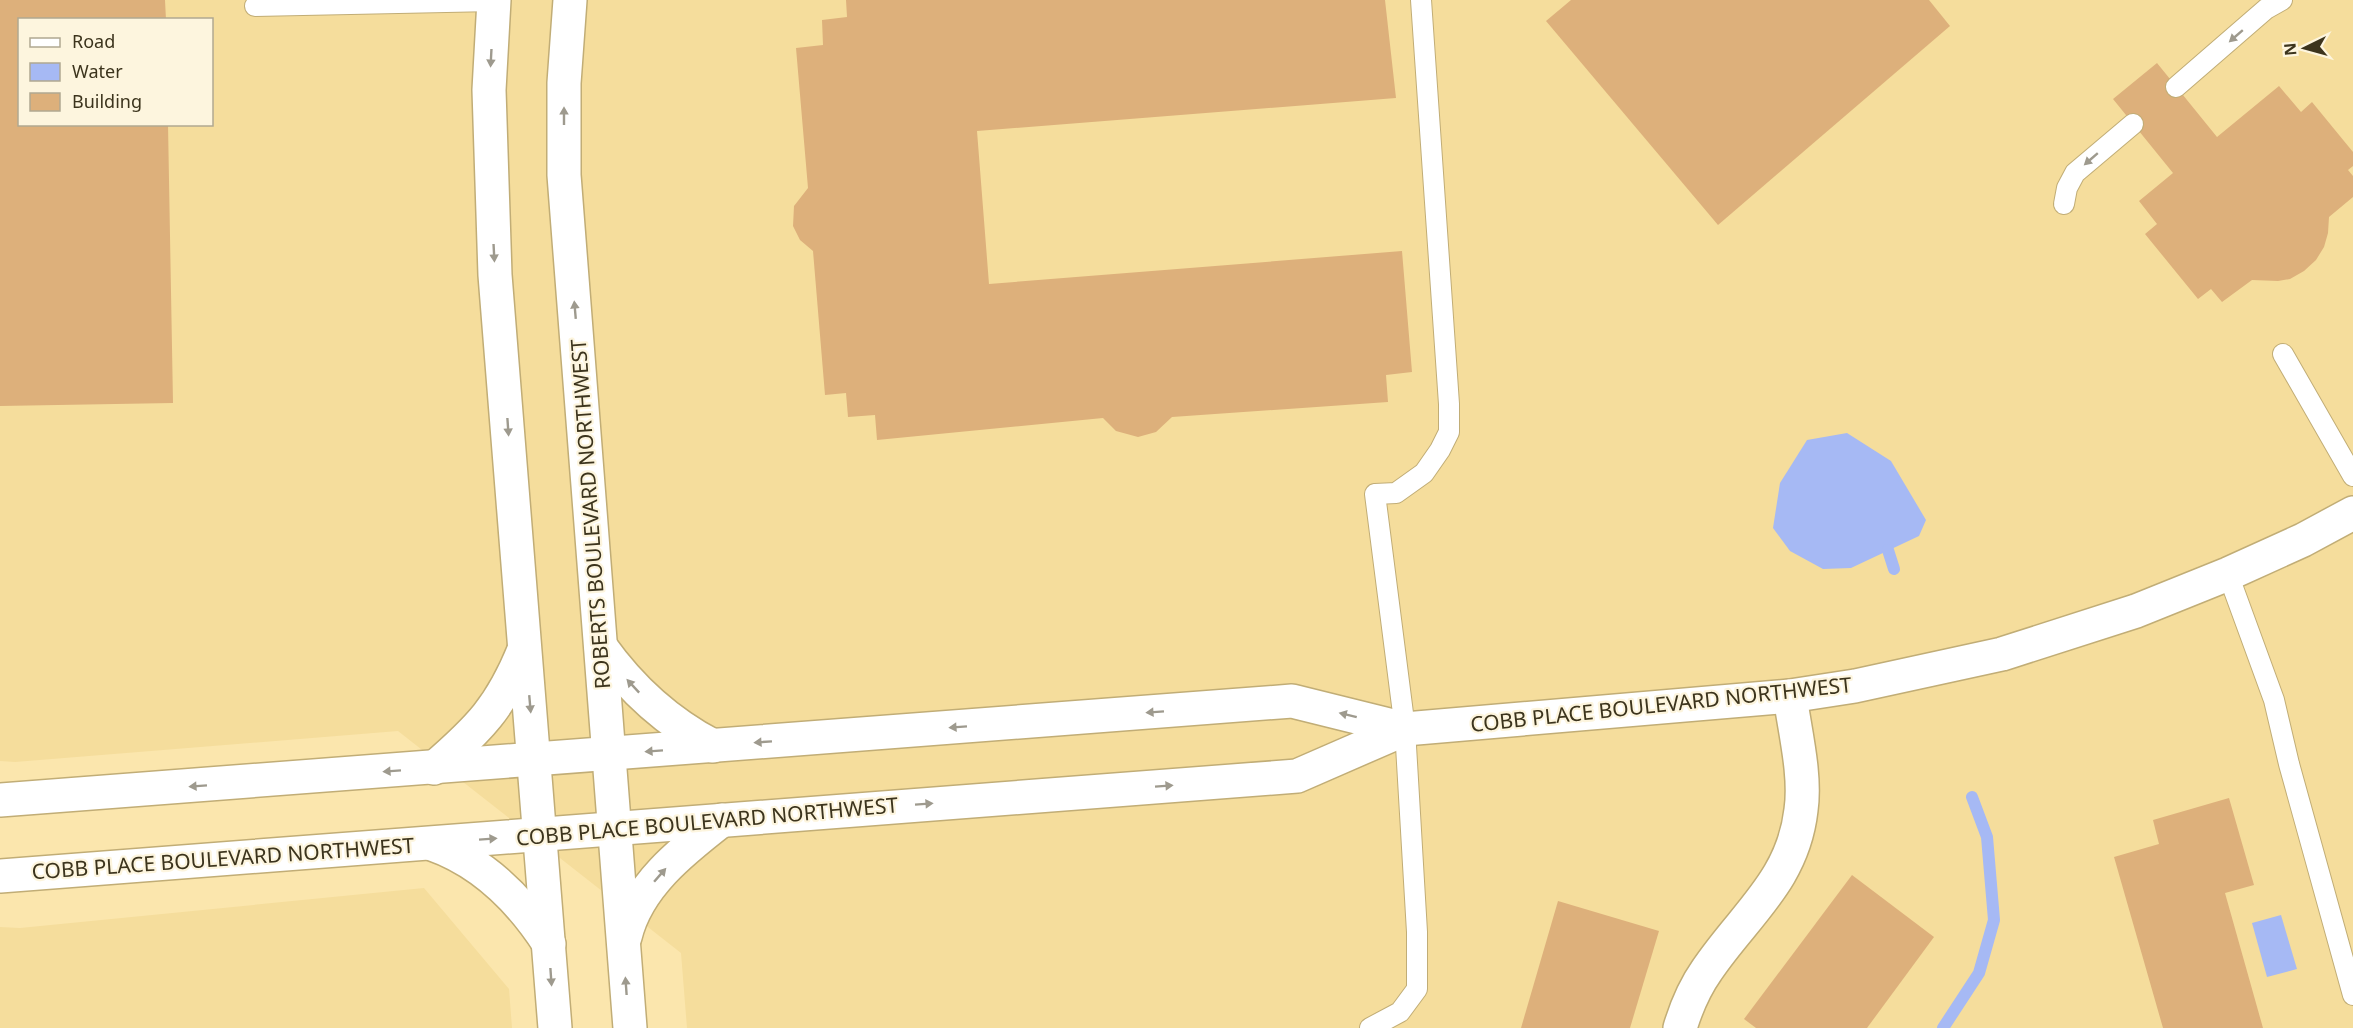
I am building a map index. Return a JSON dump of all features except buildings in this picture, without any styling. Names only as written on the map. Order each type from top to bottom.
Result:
[{"type":"street","name":"ROBERTS BOULEVARD NORTHWEST","points":[[570,0],[564,83],[564,175],[630,1028]]},
{"type":"street","points":[[494,1],[489,90],[494,241],[555,1028]]},
{"type":"street","name":"COBB PLACE BOULEVARD NORTHWEST","points":[[0,876],[1297,776],[1405,729],[1790,696],[1919,674],[2002,654],[2136,611],[2228,574],[2303,540],[2353,513]]},
{"type":"street","points":[[434,768],[474,732],[501,700],[511,682],[525,646]]},
{"type":"street","points":[[601,647],[624,677],[658,711],[713,746]]},
{"type":"street","points":[[1680,1028],[1707,970],[1777,880],[1793,851],[1802,809],[1802,790],[1790,696]]},
{"type":"street","name":"COBB PLACE BOULEVARD NORTHWEST","points":[[0,800],[1292,701],[1405,729]]},
{"type":"street","points":[[623,945],[635,909],[654,882],[679,855],[722,820]]},
{"type":"street","points":[[430,843],[464,858],[502,886],[527,913],[549,944]]},
{"type":"lane","points":[[1370,1028],[1400,1012],[1417,989],[1417,932],[1405,729],[1375,494],[1396,493],[1424,473],[1449,432],[1421,0]]},
{"type":"lane","points":[[2176,87],[2266,9],[2282,0]]},
{"type":"lane","points":[[255,6],[494,1]]},
{"type":"lane","points":[[2064,204],[2067,188],[2076,173],[2133,124]]},
{"type":"lane","points":[[2283,354],[2353,476]]},
{"type":"lane","points":[[2228,574],[2274,700],[2289,764],[2353,995]]},
{"type":"shaded area","points":[[0,0],[2353,0],[2353,1028],[687,1028],[681,953],[398,731],[15,762],[0,761]]},
{"type":"shaded area","points":[[424,888],[509,989],[512,1028],[0,1028],[0,927],[20,928]]},
{"type":"water","points":[[1847,433],[1891,461],[1926,520],[1919,536],[1851,568],[1823,569],[1790,551],[1773,528],[1780,483],[1807,440]]},
{"type":"water","points":[[2281,915],[2297,969],[2267,977],[2252,923]]},
{"type":"waterway","points":[[1888,550],[1894,569]]},
{"type":"waterway","points":[[1943,1028],[1979,973],[1994,920],[1987,837],[1972,797]]}]
